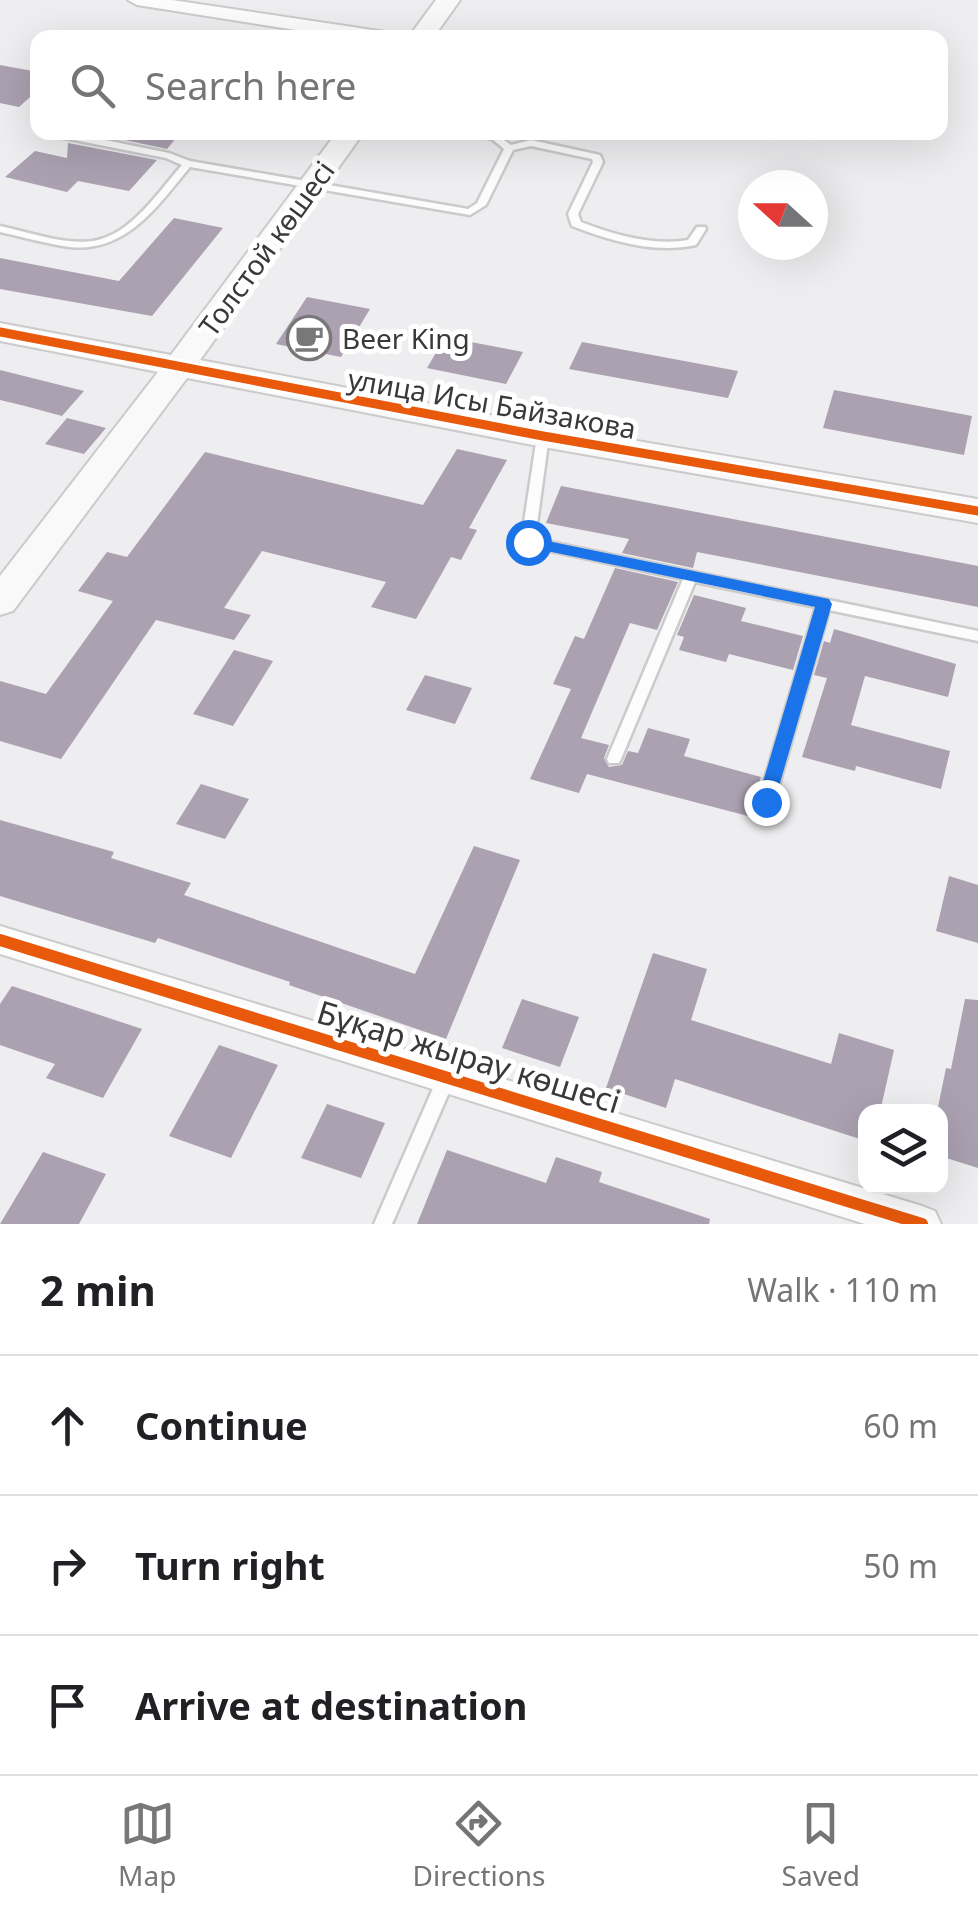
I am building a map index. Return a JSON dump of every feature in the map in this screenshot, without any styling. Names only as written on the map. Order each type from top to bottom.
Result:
[{"type":"street","points":[[144,0],[335,30]]},
{"type":"street","points":[[426,30],[448,0]]},
{"type":"street","name":"Толстой көшесі","points":[[0,602],[179,368],[344,140]]},
{"type":"street","name":"улица Исы Байзакова","points":[[0,332],[543,436],[978,510]]},
{"type":"street","name":"Бұқар жырау көшесі","points":[[0,940],[922,1224]]},
{"type":"lane","points":[[89,140],[169,156],[188,164],[470,212],[481,205],[509,148]]},
{"type":"lane","points":[[499,140],[509,148]]},
{"type":"lane","points":[[509,148],[531,143],[596,156],[598,162],[573,214],[576,224],[590,230],[671,246],[692,243],[700,229]]},
{"type":"lane","points":[[0,229],[75,243],[109,239],[130,226],[188,164]]},
{"type":"lane","points":[[543,436],[528,542],[978,636]]},
{"type":"lane","points":[[614,759],[691,576]]},
{"type":"lane","points":[[766,802],[824,604]]},
{"type":"lane","points":[[384,1224],[448,1075]]},
{"type":"building","points":[[0,65],[30,71],[30,97],[19,107],[0,103]]},
{"type":"building","points":[[125,140],[174,140],[167,149]]},
{"type":"building","points":[[68,143],[157,160],[129,191],[78,181],[67,192],[5,177],[35,151],[67,158]]},
{"type":"building","points":[[174,218],[223,228],[152,316],[0,289],[0,258],[119,281]]},
{"type":"building","points":[[307,297],[370,309],[341,357],[276,344]]},
{"type":"building","points":[[445,337],[523,352],[506,384],[427,368]]},
{"type":"building","points":[[582,342],[738,371],[728,398],[569,369]]},
{"type":"building","points":[[0,370],[84,391],[62,416],[0,400]]},
{"type":"building","points":[[834,390],[972,416],[964,455],[823,428]]},
{"type":"building","points":[[67,418],[106,428],[84,454],[45,444]]},
{"type":"building","points":[[457,449],[507,460],[469,528],[477,530],[461,560],[451,557],[416,619],[371,607],[386,582],[262,551],[224,608],[251,615],[234,640],[156,620],[61,759],[0,741],[0,681],[46,694],[113,601],[78,591],[107,552],[127,557],[205,452],[423,505]]},
{"type":"building","points":[[561,486],[978,566],[978,607],[697,552],[693,568],[622,553],[629,539],[546,523]]},
{"type":"building","points":[[615,568],[678,582],[657,630],[630,623],[581,738],[609,745],[604,758],[609,767],[622,765],[628,751],[638,753],[648,728],[690,739],[684,756],[761,777],[748,816],[587,774],[579,793],[530,779],[571,689],[553,684],[575,636],[584,639]]},
{"type":"building","points":[[694,595],[746,608],[741,621],[803,636],[793,670],[729,654],[726,662],[679,650],[684,637],[677,635]]},
{"type":"building","points":[[834,629],[956,664],[948,697],[865,676],[851,725],[950,751],[941,789],[856,766],[855,771],[802,757],[827,678],[814,675],[824,641],[830,643]]},
{"type":"building","points":[[234,650],[273,661],[233,726],[193,714]]},
{"type":"building","points":[[425,675],[472,688],[455,724],[406,710]]},
{"type":"building","points":[[201,784],[249,799],[225,839],[176,824]]},
{"type":"building","points":[[0,820],[114,852],[111,858],[191,883],[184,895],[415,974],[474,846],[520,860],[446,1039],[158,938],[155,943],[0,896]]},
{"type":"building","points":[[949,876],[978,885],[978,943],[936,931]]},
{"type":"building","points":[[653,953],[707,969],[691,1020],[831,1064],[839,1033],[894,1050],[882,1104],[858,1104],[858,1138],[675,1079],[666,1108],[606,1088]]},
{"type":"building","points":[[12,986],[142,1029],[103,1098],[46,1078],[55,1064],[0,1045],[0,1004]]},
{"type":"building","points":[[522,999],[579,1017],[560,1067],[502,1048]]},
{"type":"building","points":[[965,999],[978,1000],[978,1168],[948,1159],[948,1104],[939,1104],[946,1068],[951,1069]]},
{"type":"building","points":[[219,1045],[278,1065],[231,1158],[169,1136]]},
{"type":"building","points":[[327,1104],[385,1123],[361,1178],[301,1158]]},
{"type":"building","points":[[447,1150],[546,1183],[556,1157],[602,1172],[599,1182],[710,1219],[709,1224],[417,1224]]},
{"type":"building","points":[[43,1152],[106,1174],[79,1224],[0,1224]]},
{"type":"cycle path","points":[[0,332],[543,436],[978,511]]},
{"type":"cycle path","points":[[0,940],[922,1224]]},
{"type":"place","name":"Beer King","points":[[309,338]]},
{"type":"route","points":[[528,542],[824,604],[766,802]]}]
